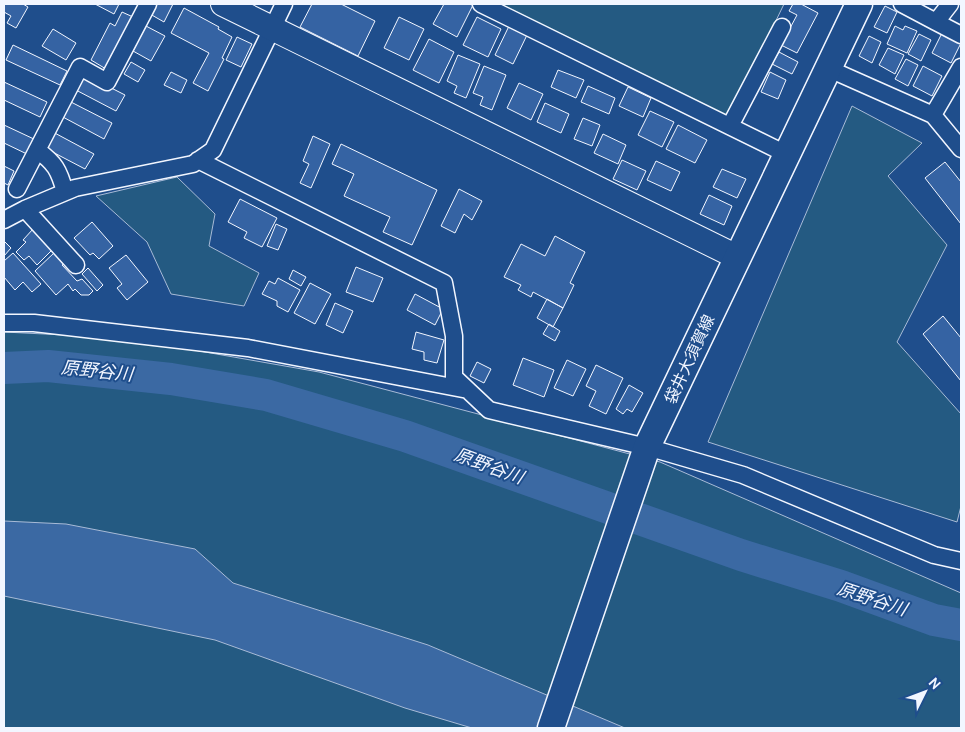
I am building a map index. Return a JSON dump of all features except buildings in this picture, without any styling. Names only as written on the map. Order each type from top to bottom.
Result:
[{"type":"main road","name":"袋井大須賀線","points":[[551,728],[644,453],[859,4]]},
{"type":"street","points":[[17,189],[80,67],[107,82],[148,4]]},
{"type":"street","points":[[223,4],[737,257]]},
{"type":"street","points":[[4,220],[25,208],[75,188],[193,164],[213,150],[284,4]]},
{"type":"street","points":[[481,4],[786,154]]},
{"type":"street","points":[[902,4],[961,35]]},
{"type":"street","points":[[936,22],[950,4]]},
{"type":"street","points":[[730,126],[782,27]]},
{"type":"street","points":[[933,115],[961,67]]},
{"type":"street","points":[[828,68],[933,115],[961,149]]},
{"type":"street","points":[[37,150],[51,160],[60,176],[65,192]]},
{"type":"street","points":[[198,160],[444,283],[454,336],[454,377],[489,410],[644,453],[743,475],[934,555],[961,561]]},
{"type":"street","points":[[25,208],[76,265]]},
{"type":"street","points":[[4,323],[34,323],[248,348],[468,390]]},
{"type":"shaded area","points":[[494,4],[784,4],[727,122]]},
{"type":"shaded area","points":[[852,106],[922,143],[888,176],[947,245],[897,342],[961,414],[961,506],[957,522],[708,442]]},
{"type":"shaded area","points":[[177,177],[215,214],[209,246],[259,273],[244,306],[171,294],[147,242],[96,196]]},
{"type":"shaded area","points":[[4,332],[125,338],[319,372],[660,462],[961,593],[961,728],[4,728]]},
{"type":"shaded area","points":[[4,521],[66,524],[195,549],[233,583],[428,645],[625,728],[472,728],[405,708],[215,640],[4,596]]},
{"type":"waterway","name":"原野谷川","points":[[4,368],[48,366],[171,379],[266,395],[405,436],[741,555],[841,586],[934,620],[961,625]]}]
